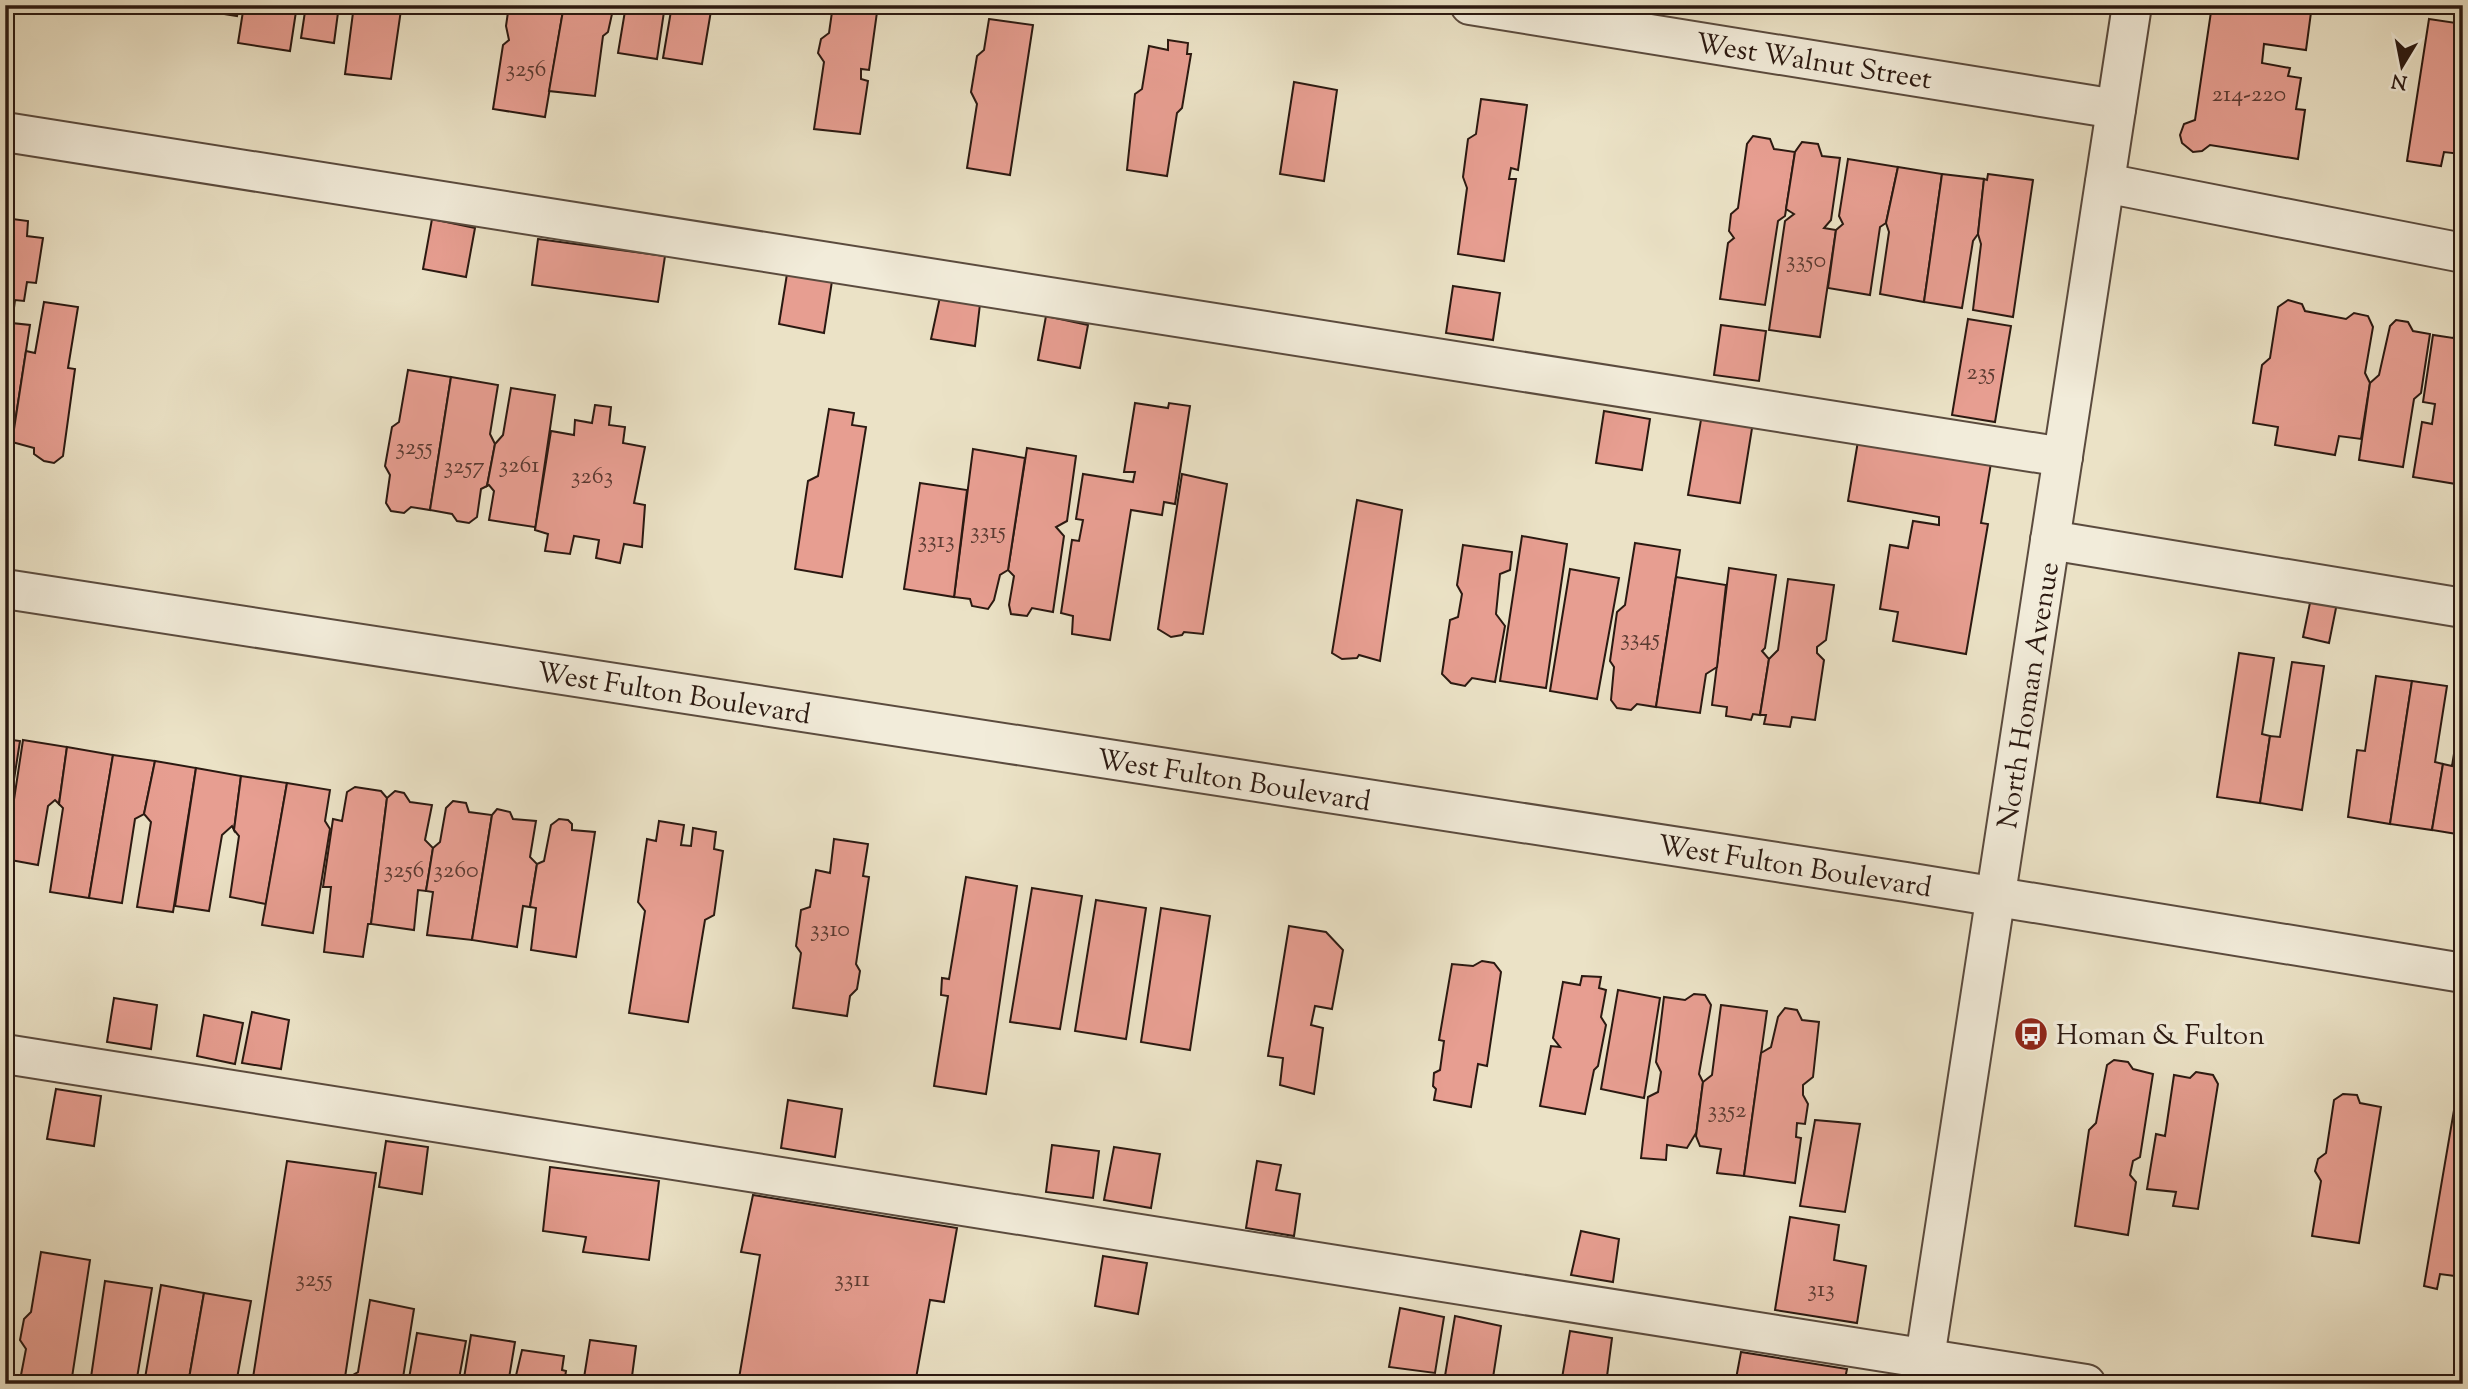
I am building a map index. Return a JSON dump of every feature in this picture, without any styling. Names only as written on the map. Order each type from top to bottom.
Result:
[{"type":"street","name":"West Walnut Street","points":[[1470,5],[2116,109]]},
{"type":"street","name":"North Homan Avenue","points":[[1923,1371],[2132,5]]},
{"type":"street","points":[[5,132],[2063,457]]},
{"type":"street","points":[[2105,183],[2463,253]]},
{"type":"street","points":[[2050,540],[2463,608]]},
{"type":"street","name":"West Fulton Boulevard","points":[[5,589],[1996,896],[2463,973]]},
{"type":"street","points":[[5,1054],[1923,1371],[2086,1384]]},
{"type":"building","points":[[199,5],[239,5],[237,16],[199,10]]},
{"type":"building","points":[[244,5],[297,5],[290,51],[238,43]]},
{"type":"building","points":[[306,5],[339,5],[334,43],[301,38]]},
{"type":"building","points":[[354,5],[393,5],[401,10],[391,79],[345,74]]},
{"type":"building","points":[[509,5],[564,5],[545,117],[493,109],[503,45],[509,40],[506,26]]},
{"type":"building","points":[[564,5],[614,5],[608,32],[603,36],[595,96],[549,91]]},
{"type":"building","points":[[626,5],[665,5],[657,59],[618,53]]},
{"type":"building","points":[[672,5],[712,5],[702,64],[663,58]]},
{"type":"building","points":[[833,5],[878,5],[869,70],[861,69],[861,79],[868,81],[860,134],[814,129],[824,62],[818,53],[821,39],[829,33]]},
{"type":"building","points":[[2212,5],[2312,5],[2306,50],[2264,44],[2262,63],[2290,68],[2288,76],[2301,78],[2296,109],[2305,110],[2298,159],[2210,145],[2202,151],[2193,152],[2182,143],[2180,135],[2184,124],[2195,120]]},
{"type":"building","points":[[989,19],[1033,25],[1010,175],[967,168],[977,104],[971,92],[977,56],[984,50]]},
{"type":"building","points":[[2429,19],[2463,24],[2461,154],[2444,152],[2441,166],[2407,161]]},
{"type":"building","points":[[1168,40],[1188,43],[1187,54],[1191,54],[1182,108],[1177,113],[1167,176],[1127,170],[1135,94],[1142,89],[1149,46],[1168,50]]},
{"type":"building","points":[[1294,82],[1337,90],[1324,181],[1280,174]]},
{"type":"building","points":[[1481,99],[1527,105],[1518,170],[1511,168],[1509,179],[1516,179],[1504,261],[1458,254],[1467,188],[1463,177],[1468,139],[1476,134]]},
{"type":"building","points":[[1753,136],[1770,139],[1774,149],[1795,152],[1785,216],[1778,221],[1765,305],[1720,299],[1728,243],[1734,238],[1729,231],[1731,214],[1738,208],[1747,144]]},
{"type":"building","points":[[1802,142],[1818,144],[1822,156],[1840,158],[1831,220],[1824,228],[1836,230],[1820,337],[1769,330],[1785,221],[1794,214],[1786,209],[1795,152]]},
{"type":"building","points":[[1848,159],[1898,167],[1886,223],[1880,227],[1870,295],[1828,288],[1836,230],[1843,224],[1839,216]]},
{"type":"building","points":[[1898,167],[1942,174],[1924,302],[1880,294],[1889,232],[1886,223]]},
{"type":"building","points":[[1942,174],[1984,179],[1978,234],[1973,241],[1962,308],[1924,302]]},
{"type":"building","points":[[1988,174],[2033,180],[2013,317],[1973,310],[1981,244],[1978,234],[1984,179],[1987,180]]},
{"type":"building","points":[[5,218],[28,221],[27,236],[43,238],[36,283],[27,282],[24,301],[15,300],[12,323],[30,325],[12,442],[5,461]]},
{"type":"building","points":[[432,219],[475,228],[466,277],[423,269]]},
{"type":"building","points":[[538,239],[665,256],[658,302],[532,285]]},
{"type":"building","points":[[787,274],[832,281],[824,333],[779,324]]},
{"type":"building","points":[[1453,286],[1500,293],[1493,340],[1446,333]]},
{"type":"building","points":[[940,297],[980,304],[975,346],[931,339]]},
{"type":"building","points":[[2288,300],[2302,304],[2305,311],[2346,319],[2354,313],[2368,316],[2373,327],[2365,373],[2370,383],[2361,439],[2339,436],[2335,455],[2275,445],[2278,427],[2253,423],[2262,365],[2270,358],[2278,307]]},
{"type":"building","points":[[44,302],[78,307],[68,368],[75,369],[63,456],[54,463],[44,461],[34,454],[34,448],[12,442],[26,351],[35,353]]},
{"type":"building","points":[[1046,316],[1088,325],[1080,368],[1038,360]]},
{"type":"building","points":[[1968,319],[2011,326],[1995,422],[1952,415]]},
{"type":"building","points":[[2396,320],[2408,322],[2413,331],[2430,334],[2421,393],[2414,399],[2403,467],[2359,460],[2370,383],[2379,375],[2390,326]]},
{"type":"building","points":[[1721,325],[1766,331],[1759,381],[1714,375]]},
{"type":"building","points":[[2458,331],[2463,332],[2463,445],[2456,484],[2413,477],[2422,422],[2432,424],[2435,404],[2423,402],[2433,335],[2453,338]]},
{"type":"building","points":[[408,370],[451,377],[430,510],[411,507],[404,513],[391,511],[386,503],[390,475],[385,466],[392,427],[399,422]]},
{"type":"building","points":[[451,377],[498,385],[490,434],[495,444],[487,486],[481,489],[477,517],[469,523],[457,521],[452,514],[430,510]]},
{"type":"building","points":[[511,388],[555,395],[535,530],[535,527],[489,520],[494,491],[487,486],[495,444],[503,435]]},
{"type":"building","points":[[1135,403],[1168,408],[1169,403],[1190,406],[1175,504],[1164,502],[1162,515],[1131,510],[1110,640],[1072,634],[1073,616],[1061,613],[1072,540],[1079,541],[1083,520],[1076,519],[1083,474],[1133,482],[1135,472],[1124,472]]},
{"type":"building","points":[[595,405],[611,407],[609,425],[625,427],[623,443],[645,447],[634,503],[645,505],[642,547],[624,544],[620,563],[596,558],[599,540],[574,536],[570,554],[545,551],[548,534],[535,530],[551,431],[574,435],[575,420],[592,423]]},
{"type":"building","points":[[829,409],[854,413],[852,425],[866,427],[842,577],[795,569],[808,481],[818,476]]},
{"type":"building","points":[[1604,411],[1650,419],[1642,470],[1596,463]]},
{"type":"building","points":[[1702,414],[1753,422],[1740,503],[1688,495]]},
{"type":"building","points":[[1858,441],[1991,463],[1981,523],[1988,524],[1966,654],[1893,641],[1898,612],[1880,609],[1890,545],[1908,548],[1913,521],[1939,525],[1939,517],[1848,501]]},
{"type":"building","points":[[1027,448],[1076,456],[1067,521],[1056,527],[1064,536],[1053,612],[1032,608],[1027,616],[1011,614],[1009,605],[1014,576],[1008,570]]},
{"type":"building","points":[[973,449],[1025,458],[1008,570],[1000,575],[994,600],[988,609],[972,606],[970,599],[954,597]]},
{"type":"building","points":[[1182,474],[1227,484],[1203,634],[1184,632],[1171,637],[1158,629]]},
{"type":"building","points":[[920,483],[967,490],[954,597],[904,589]]},
{"type":"building","points":[[1357,500],[1402,510],[1380,661],[1359,655],[1357,658],[1342,659],[1332,653]]},
{"type":"building","points":[[1522,536],[1567,544],[1546,688],[1500,681]]},
{"type":"building","points":[[1635,543],[1680,550],[1656,707],[1637,704],[1631,710],[1617,708],[1611,700],[1614,667],[1610,661],[1617,612],[1625,605]]},
{"type":"building","points":[[1463,545],[1512,552],[1510,570],[1500,574],[1496,614],[1505,626],[1495,682],[1472,678],[1465,686],[1451,683],[1442,674],[1450,620],[1458,617],[1462,594],[1457,585]]},
{"type":"building","points":[[1729,568],[1776,575],[1765,648],[1762,651],[1769,659],[1760,715],[1753,714],[1751,720],[1726,716],[1727,707],[1712,705]]},
{"type":"building","points":[[1570,569],[1619,578],[1597,699],[1550,691]]},
{"type":"building","points":[[1676,577],[1726,585],[1717,667],[1706,674],[1700,713],[1656,707]]},
{"type":"building","points":[[1788,579],[1834,585],[1826,640],[1817,647],[1817,653],[1824,660],[1815,720],[1792,717],[1790,727],[1764,724],[1766,715],[1760,715],[1769,659],[1778,650]]},
{"type":"building","points":[[2311,598],[2337,603],[2329,643],[2303,637]]},
{"type":"building","points":[[2239,653],[2274,658],[2262,734],[2270,736],[2260,803],[2217,797]]},
{"type":"building","points":[[2292,662],[2324,666],[2302,810],[2260,803],[2270,736],[2280,737]]},
{"type":"building","points":[[2376,676],[2412,681],[2390,824],[2348,817],[2357,750],[2365,751]]},
{"type":"building","points":[[2412,681],[2447,686],[2435,762],[2443,764],[2432,830],[2390,824]]},
{"type":"building","points":[[2463,699],[2463,835],[2432,830],[2443,764],[2452,766]]},
{"type":"building","points":[[5,739],[20,741],[10,805],[5,807]]},
{"type":"building","points":[[23,740],[67,747],[59,804],[55,800],[48,806],[38,865],[5,859]]},
{"type":"building","points":[[67,747],[113,755],[89,898],[50,892],[63,808],[59,804]]},
{"type":"building","points":[[113,755],[155,761],[144,814],[135,819],[122,903],[89,898]]},
{"type":"building","points":[[155,761],[196,768],[173,912],[137,907],[151,822],[144,814]]},
{"type":"building","points":[[196,768],[241,776],[234,830],[232,826],[222,835],[209,911],[175,906]]},
{"type":"building","points":[[241,776],[287,783],[266,904],[230,897],[239,836],[234,830]]},
{"type":"building","points":[[287,783],[330,790],[325,821],[330,829],[313,933],[262,925]]},
{"type":"building","points":[[355,787],[381,791],[387,798],[371,924],[368,924],[363,957],[324,952],[331,887],[323,887],[333,819],[342,821],[347,792]]},
{"type":"building","points":[[395,791],[404,793],[410,802],[432,805],[425,840],[433,848],[426,891],[418,890],[414,930],[371,924],[387,798]]},
{"type":"building","points":[[453,801],[466,803],[469,812],[492,815],[472,940],[427,935],[433,892],[426,891],[433,848],[440,842],[446,808]]},
{"type":"building","points":[[497,809],[510,812],[513,819],[536,821],[530,857],[537,864],[530,907],[523,906],[517,947],[472,940],[492,815]]},
{"type":"building","points":[[559,819],[568,820],[572,824],[572,830],[595,832],[576,957],[531,950],[536,908],[530,907],[537,864],[544,861],[551,825]]},
{"type":"building","points":[[659,821],[684,825],[681,845],[691,846],[693,828],[716,832],[714,849],[723,851],[714,915],[705,920],[688,1022],[629,1013],[645,911],[638,902],[647,839],[656,841]]},
{"type":"building","points":[[834,839],[868,844],[863,876],[869,877],[856,964],[860,971],[857,989],[850,996],[847,1016],[793,1008],[801,953],[796,946],[801,910],[810,907],[816,870],[830,873]]},
{"type":"building","points":[[966,877],[1017,886],[986,1094],[934,1086],[948,996],[941,995],[942,978],[949,979]]},
{"type":"building","points":[[1032,888],[1082,896],[1060,1029],[1010,1022]]},
{"type":"building","points":[[1096,900],[1146,908],[1126,1039],[1075,1031]]},
{"type":"building","points":[[1161,908],[1210,916],[1190,1050],[1141,1042]]},
{"type":"building","points":[[1289,926],[1326,932],[1343,950],[1332,1009],[1315,1006],[1311,1025],[1323,1028],[1314,1094],[1280,1085],[1283,1058],[1268,1056]]},
{"type":"building","points":[[1482,961],[1494,963],[1501,972],[1487,1066],[1478,1064],[1471,1107],[1434,1100],[1434,1073],[1440,1070],[1444,1041],[1439,1040],[1452,964],[1473,966]]},
{"type":"building","points":[[1582,976],[1601,977],[1599,988],[1606,990],[1601,1017],[1606,1025],[1585,1114],[1540,1106],[1551,1046],[1560,1047],[1553,1038],[1563,982],[1580,985]]},
{"type":"building","points":[[1618,990],[1660,998],[1644,1098],[1601,1089]]},
{"type":"building","points":[[1694,994],[1705,995],[1711,1005],[1699,1074],[1703,1082],[1696,1136],[1696,1133],[1687,1148],[1667,1145],[1666,1160],[1641,1158],[1648,1097],[1658,1092],[1661,1072],[1656,1062],[1664,997],[1685,1000]]},
{"type":"building","points":[[114,998],[157,1005],[151,1049],[107,1042]]},
{"type":"building","points":[[1721,1005],[1767,1011],[1744,1176],[1717,1173],[1721,1149],[1700,1146],[1696,1136],[1703,1082],[1712,1075]]},
{"type":"building","points":[[1785,1008],[1797,1010],[1802,1020],[1819,1022],[1813,1077],[1803,1085],[1803,1095],[1808,1104],[1805,1124],[1797,1123],[1796,1137],[1801,1138],[1795,1183],[1744,1176],[1761,1053],[1771,1047],[1778,1017]]},
{"type":"building","points":[[252,1012],[289,1020],[281,1069],[242,1063]]},
{"type":"building","points":[[204,1015],[243,1023],[235,1064],[197,1056]]},
{"type":"building","points":[[2114,1060],[2128,1062],[2133,1069],[2153,1074],[2140,1157],[2133,1161],[2130,1175],[2136,1182],[2128,1235],[2075,1226],[2089,1130],[2096,1123],[2107,1065]]},
{"type":"building","points":[[2196,1072],[2213,1075],[2218,1084],[2198,1209],[2173,1206],[2176,1192],[2147,1189],[2156,1134],[2165,1136],[2174,1075],[2190,1078]]},
{"type":"building","points":[[56,1089],[101,1096],[94,1146],[47,1139]]},
{"type":"building","points":[[2343,1094],[2357,1095],[2360,1103],[2381,1107],[2359,1243],[2312,1236],[2321,1181],[2315,1171],[2318,1159],[2326,1153],[2334,1100]]},
{"type":"building","points":[[788,1100],[842,1109],[835,1157],[781,1148]]},
{"type":"building","points":[[2454,1110],[2463,1111],[2463,1277],[2440,1274],[2437,1289],[2424,1286]]},
{"type":"building","points":[[1815,1120],[1860,1124],[1845,1212],[1800,1206]]},
{"type":"building","points":[[386,1141],[428,1147],[422,1194],[379,1187]]},
{"type":"building","points":[[1052,1145],[1099,1151],[1093,1198],[1046,1192]]},
{"type":"building","points":[[1114,1147],[1160,1154],[1151,1208],[1104,1200]]},
{"type":"building","points":[[287,1161],[376,1173],[344,1384],[252,1384]]},
{"type":"building","points":[[1257,1161],[1281,1165],[1276,1190],[1300,1194],[1294,1236],[1246,1228]]},
{"type":"building","points":[[550,1167],[659,1181],[649,1260],[583,1252],[586,1237],[543,1231]]},
{"type":"building","points":[[753,1195],[957,1228],[944,1302],[930,1300],[915,1384],[738,1384],[760,1255],[741,1252]]},
{"type":"building","points":[[1790,1217],[1839,1225],[1834,1260],[1866,1266],[1857,1323],[1775,1310]]},
{"type":"building","points":[[1581,1231],[1619,1239],[1613,1282],[1571,1275]]},
{"type":"building","points":[[5,1246],[12,1247],[5,1288]]},
{"type":"building","points":[[41,1252],[90,1260],[71,1384],[49,1381],[46,1384],[25,1384],[21,1375],[26,1349],[20,1340],[24,1319],[31,1312]]},
{"type":"building","points":[[1103,1256],[1147,1263],[1138,1314],[1095,1306]]},
{"type":"building","points":[[105,1281],[152,1288],[136,1384],[90,1384]]},
{"type":"building","points":[[161,1285],[204,1293],[188,1384],[144,1384]]},
{"type":"building","points":[[204,1293],[251,1301],[236,1384],[188,1384]]},
{"type":"building","points":[[370,1300],[414,1309],[402,1384],[350,1384],[351,1376],[358,1372]]},
{"type":"building","points":[[1400,1308],[1444,1317],[1435,1373],[1389,1367]]},
{"type":"building","points":[[1455,1316],[1501,1326],[1492,1384],[1445,1376]]},
{"type":"building","points":[[1570,1331],[1612,1338],[1606,1384],[1561,1384]]},
{"type":"building","points":[[417,1333],[466,1341],[458,1384],[408,1384]]},
{"type":"building","points":[[471,1335],[515,1342],[508,1384],[463,1384]]},
{"type":"building","points":[[590,1340],[636,1346],[631,1384],[583,1384]]},
{"type":"building","points":[[522,1350],[564,1356],[564,1384],[514,1384]]},
{"type":"building","points":[[1741,1352],[1847,1369],[1844,1384],[1735,1384]]},
{"type":"place","name":"Homan & Fulton","points":[[2031,1034]]}]
